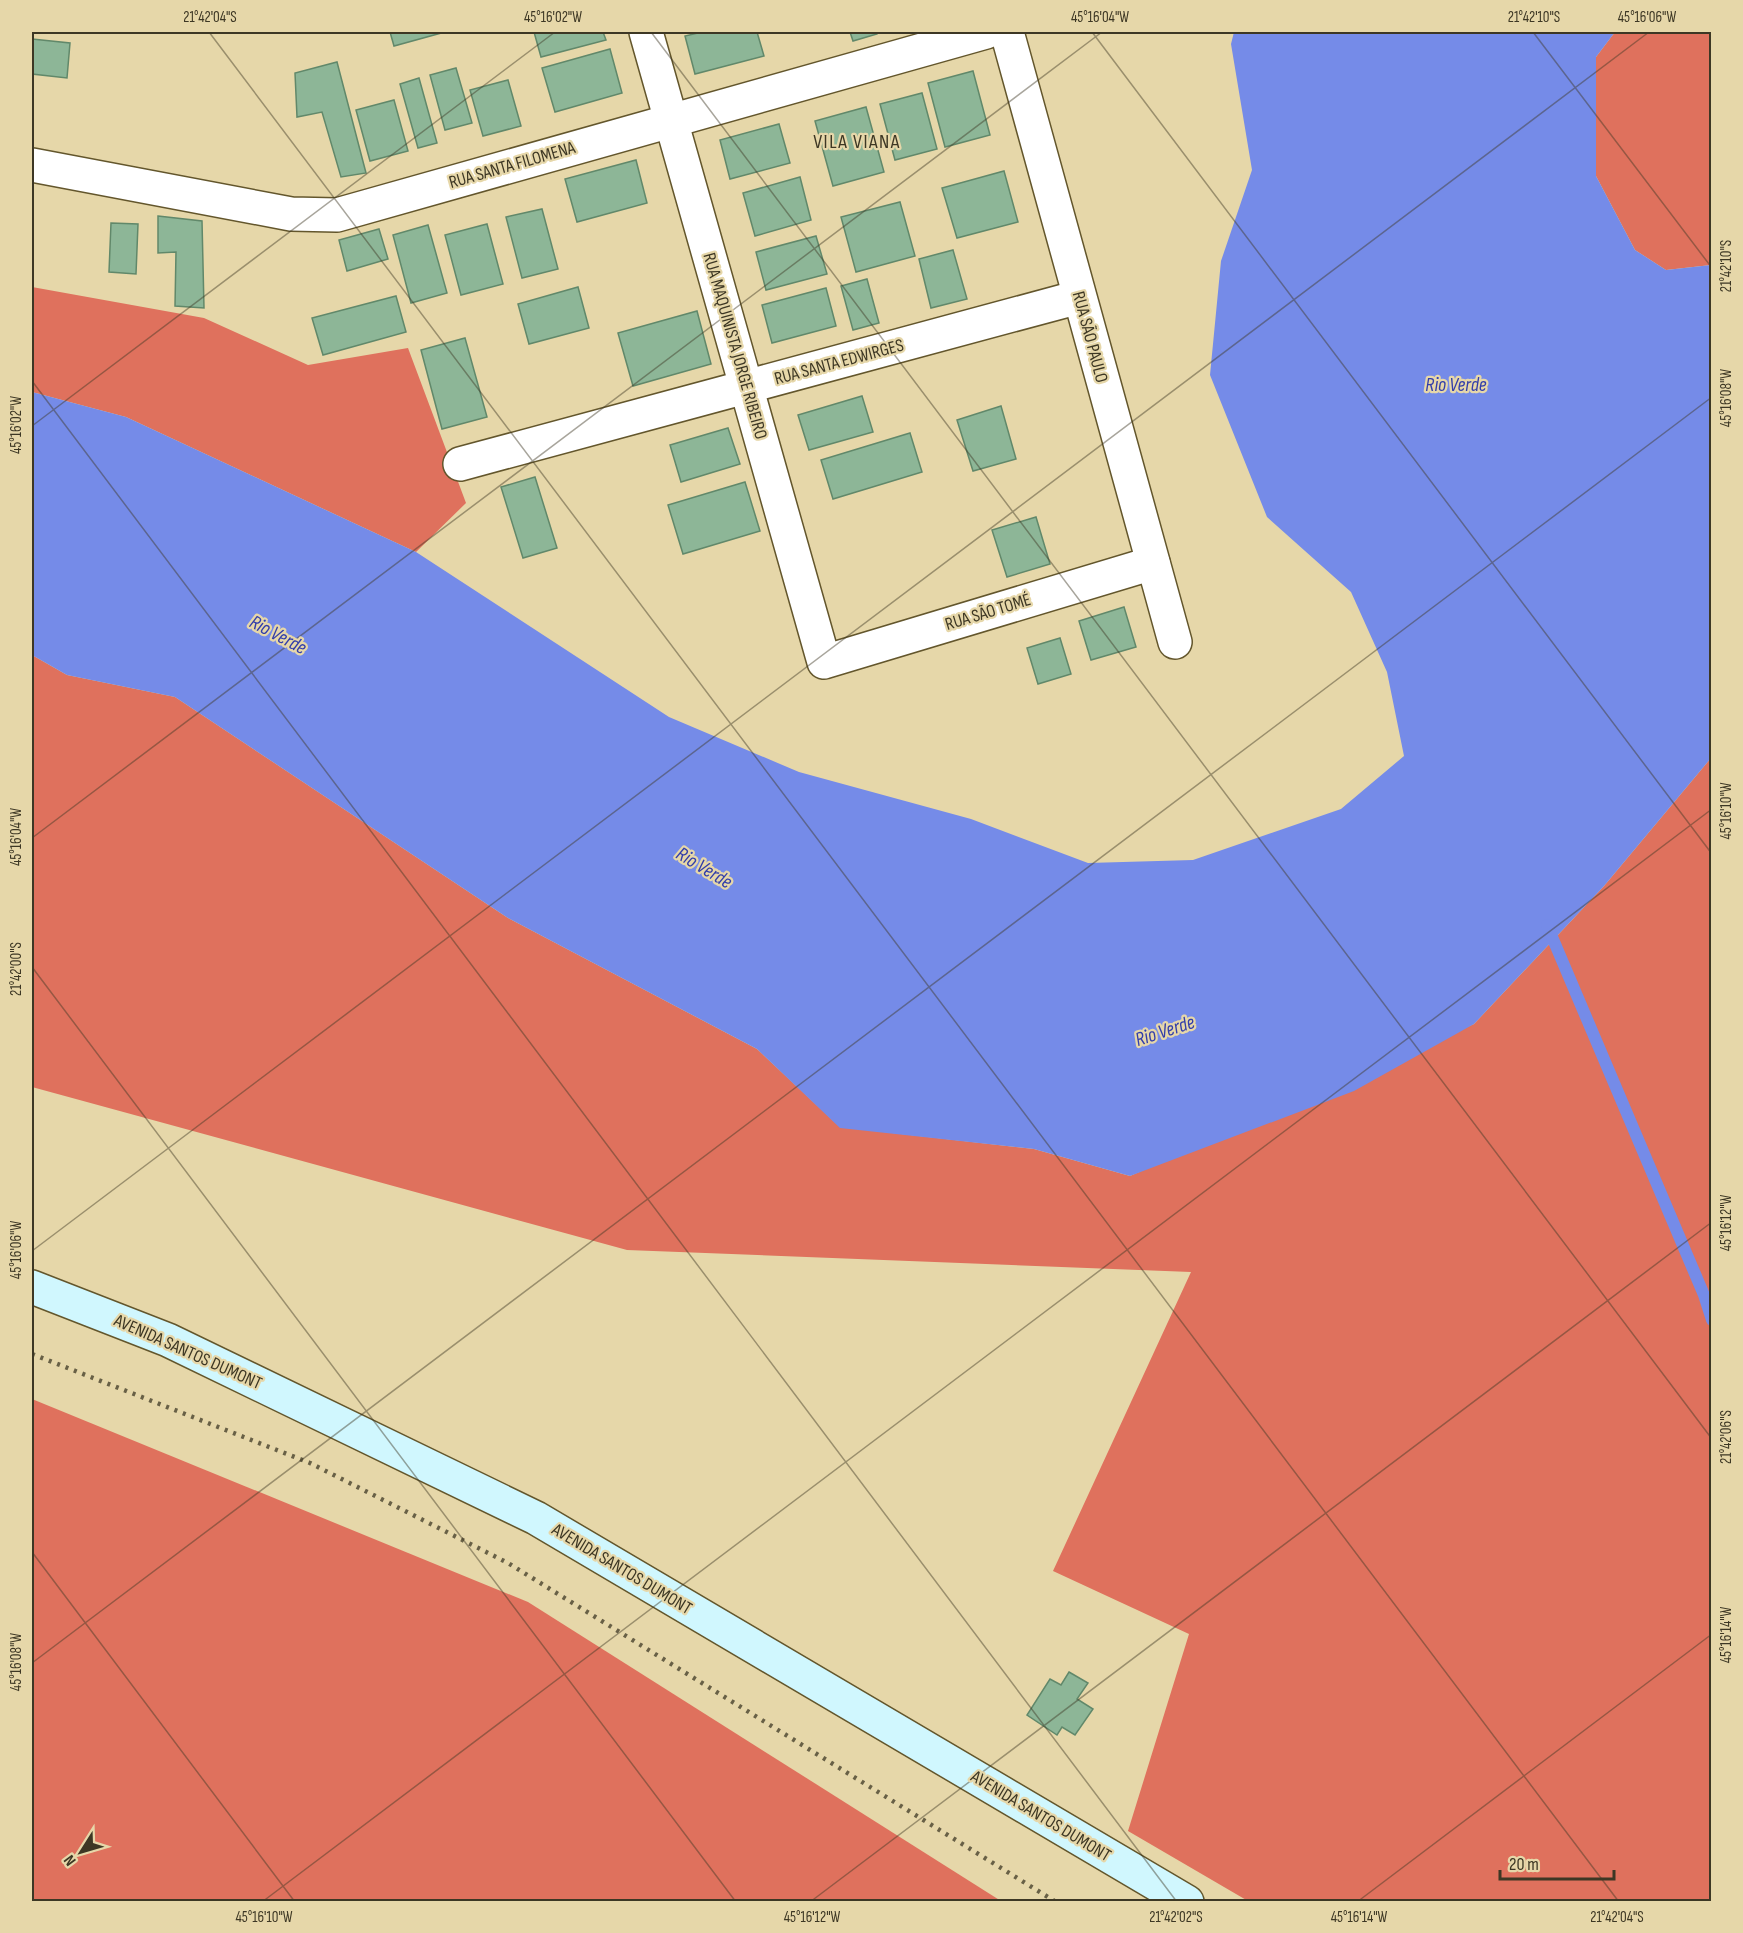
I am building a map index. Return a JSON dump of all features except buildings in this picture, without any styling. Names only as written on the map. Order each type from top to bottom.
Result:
[{"type":"street","name":"RUA MAQUINISTA JORGE RIBEIRO","points":[[646,32],[824,662]]},
{"type":"street","name":"RUA SANTA FILOMENA","points":[[32,165],[291,214],[337,215],[986,32]]},
{"type":"street","name":"RUA SÃO PAULO","points":[[1006,32],[1175,642]]},
{"type":"street","name":"RUA SANTA EDWIRGES","points":[[460,464],[1079,297]]},
{"type":"street","name":"RUA SÃO TOMÉ","points":[[824,662],[1153,563]]},
{"type":"street","name":"AVENIDA SANTOS DUMONT","points":[[32,1287],[168,1340],[536,1518],[1187,1902]]},
{"type":"shaded area","points":[[1615,32],[1711,32],[1711,265],[1666,270],[1635,250],[1596,176],[1596,57]]},
{"type":"shaded area","points":[[32,287],[204,318],[308,365],[408,348],[466,503],[416,552],[126,417],[32,392]]},
{"type":"shaded area","points":[[32,655],[67,675],[175,697],[508,918],[757,1049],[840,1127],[1034,1149],[1130,1176],[1474,1024],[1604,886],[1711,758],[1711,1901],[1248,1901],[1128,1831],[1189,1634],[1053,1571],[1191,1272],[627,1250],[32,1087]]},
{"type":"shaded area","points":[[32,1399],[528,1602],[1001,1901],[32,1901]]},
{"type":"water","name":"Rio Verde","points":[[1234,32],[1615,32],[1596,57],[1596,176],[1635,250],[1666,270],[1711,265],[1711,758],[1604,886],[1474,1024],[1354,1091],[1130,1176],[1034,1149],[840,1128],[757,1049],[508,918],[175,697],[67,675],[32,655],[32,392],[126,417],[416,552],[669,717],[799,772],[971,819],[1088,863],[1193,860],[1341,809],[1404,756],[1387,672],[1351,592],[1267,517],[1210,375],[1221,261],[1252,170],[1231,44]]},
{"type":"waterway","points":[[1547,925],[1704,1295],[1712,1320]]},
{"type":"railway","points":[[32,1354],[310,1463],[508,1563],[1056,1902]]},
{"type":"district","name":"VILA VIANA","points":[[857,142]]}]
